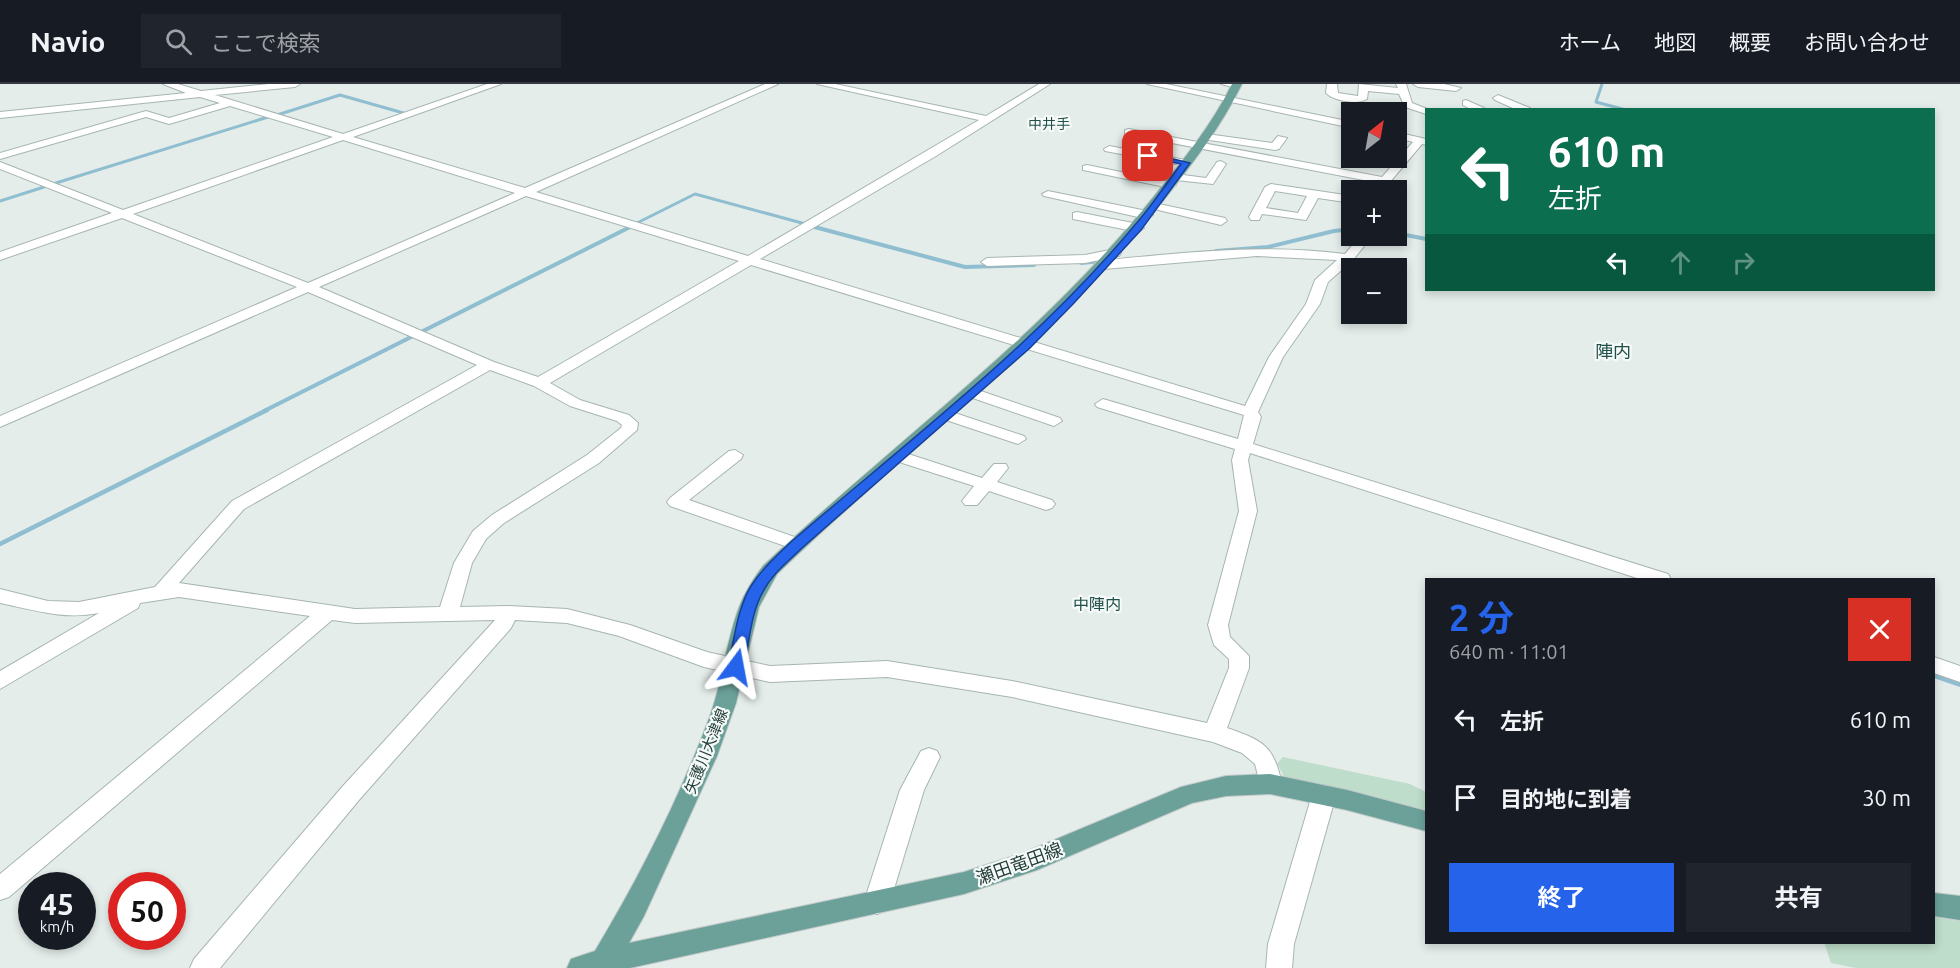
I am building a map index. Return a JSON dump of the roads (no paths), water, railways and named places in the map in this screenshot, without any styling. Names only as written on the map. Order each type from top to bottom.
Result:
[{"type":"main road","name":"矢護川大津線","points":[[595,966],[634,908],[675,826],[706,756],[736,667],[750,607],[757,589],[770,570],[1026,346],[1104,265],[1138,228],[1186,163],[1230,100],[1233,84]]},
{"type":"main road","name":"瀬田竜田線","points":[[595,966],[964,883],[1028,862],[1189,794],[1226,786],[1270,784],[1425,820]]},
{"type":"main road","points":[[1935,905],[1960,908]]},
{"type":"street","points":[[168,84],[526,191],[1026,346],[1250,412]]},
{"type":"street","points":[[0,113],[204,95],[295,84]]},
{"type":"street","points":[[0,256],[496,84]]},
{"type":"street","points":[[0,422],[773,84]]},
{"type":"street","points":[[822,84],[986,119]]},
{"type":"street","points":[[539,383],[1045,84]]},
{"type":"street","points":[[1152,84],[1341,123]]},
{"type":"street","points":[[1332,84],[1331,93],[1335,96],[1362,99],[1364,86],[1402,88],[1408,105],[1425,111]]},
{"type":"street","points":[[1418,84],[1456,88]]},
{"type":"street","points":[[1498,98],[1505,102],[1528,107]]},
{"type":"street","points":[[0,156],[146,114],[169,121],[230,103]]},
{"type":"street","points":[[1466,103],[1477,108]]},
{"type":"street","points":[[1133,128],[1202,140],[1360,180]]},
{"type":"street","points":[[1389,180],[1423,141],[1407,137]]},
{"type":"street","points":[[1202,140],[1275,147],[1282,138]]},
{"type":"street","points":[[1110,149],[1186,163]]},
{"type":"street","points":[[1087,168],[1173,181],[1209,182],[1221,164]]},
{"type":"street","points":[[0,165],[310,288],[539,383],[575,403],[623,418],[630,423],[629,430],[593,459],[498,519],[479,535],[463,563],[448,613]]},
{"type":"street","points":[[1301,166],[1342,176],[1339,186],[1341,186]]},
{"type":"street","points":[[1314,194],[1302,217],[1257,214],[1271,187],[1341,198]]},
{"type":"street","points":[[1047,194],[1103,206],[1221,221]]},
{"type":"street","points":[[1077,216],[1138,228]]},
{"type":"street","points":[[1104,265],[1236,251],[1310,252],[1348,258],[1358,246]]},
{"type":"street","points":[[987,262],[1085,259],[1115,253]]},
{"type":"street","points":[[1214,733],[1239,668],[1239,656],[1221,639],[1218,625],[1248,511],[1240,460],[1252,417],[1250,412],[1275,357],[1313,304],[1322,280],[1341,264]]},
{"type":"street","points":[[162,591],[238,505],[489,364]]},
{"type":"street","points":[[972,393],[1054,421]]},
{"type":"street","points":[[1103,404],[1244,446],[1624,574],[1654,578]]},
{"type":"street","points":[[946,415],[1018,439]]},
{"type":"street","points":[[735,455],[676,502],[797,544]]},
{"type":"street","points":[[899,456],[1046,504]]},
{"type":"street","points":[[971,501],[1000,468]]},
{"type":"street","points":[[0,596],[63,609],[179,590],[355,616],[509,613],[567,616],[623,630],[704,659],[770,674],[887,669],[1012,689],[1214,733],[1250,747],[1264,760],[1270,784]]},
{"type":"street","points":[[0,681],[122,610],[137,598]]},
{"type":"street","points":[[0,889],[327,613]]},
{"type":"street","points":[[203,968],[381,758],[504,623],[509,613]]},
{"type":"street","points":[[1935,665],[1960,674]]},
{"type":"street","points":[[878,902],[912,790],[929,757]]},
{"type":"street","points":[[1279,968],[1281,944],[1324,795]]},
{"type":"waterway","points":[[1602,84],[1596,102],[1618,108]]},
{"type":"waterway","points":[[277,115],[340,95],[407,114]]},
{"type":"waterway","points":[[56,183],[268,117]]},
{"type":"waterway","points":[[0,201],[44,187]]},
{"type":"waterway","points":[[631,226],[695,194],[813,226]]},
{"type":"waterway","points":[[264,411],[634,225]]},
{"type":"waterway","points":[[807,225],[965,267],[1034,265]]},
{"type":"waterway","points":[[1216,251],[1268,247],[1341,230]]},
{"type":"waterway","points":[[1407,235],[1425,239]]},
{"type":"waterway","points":[[1081,263],[1103,261]]},
{"type":"waterway","points":[[0,544],[267,410]]},
{"type":"waterway","points":[[1935,675],[1960,684]]},
{"type":"district","name":"中井手","points":[[1049,124]]},
{"type":"district","name":"陣内","points":[[1613,351]]},
{"type":"district","name":"中陣内","points":[[1097,604]]}]
